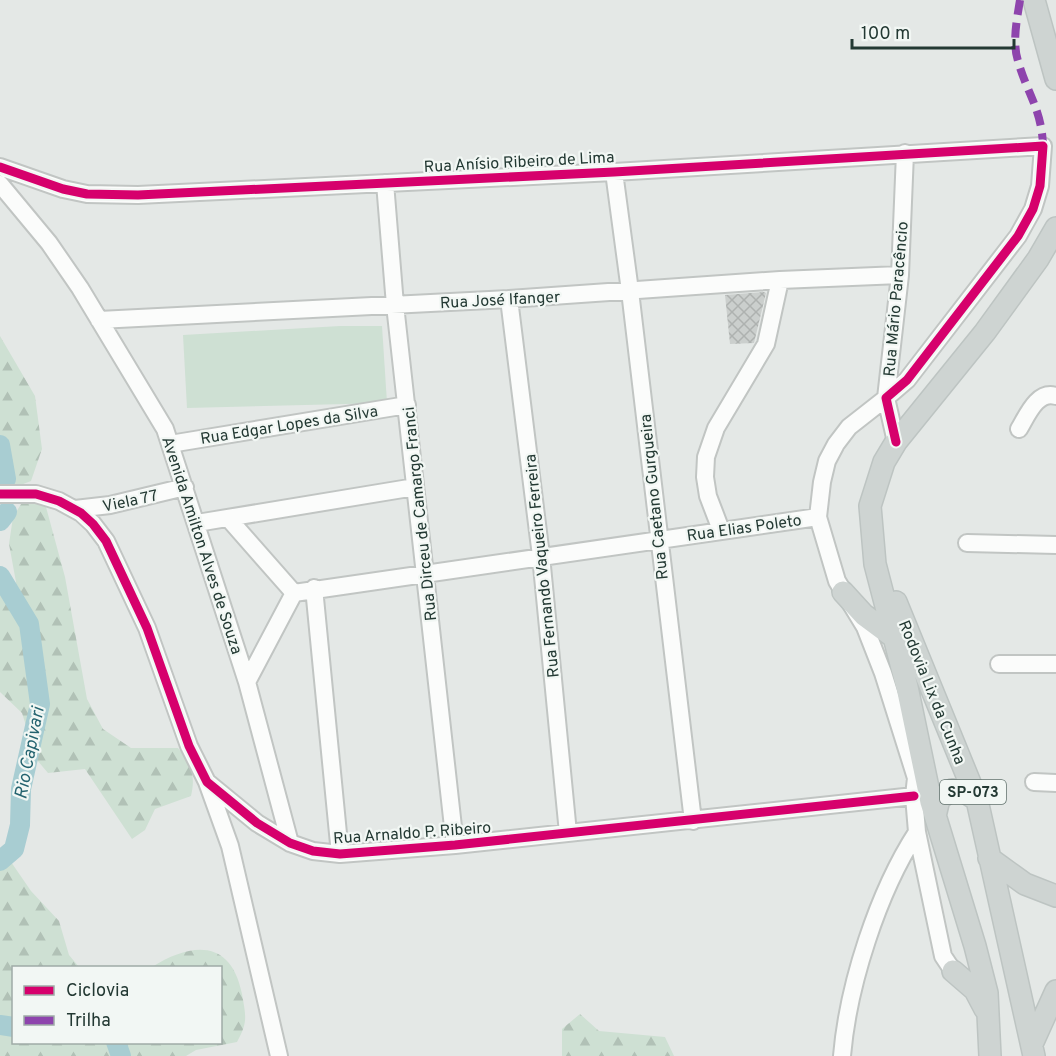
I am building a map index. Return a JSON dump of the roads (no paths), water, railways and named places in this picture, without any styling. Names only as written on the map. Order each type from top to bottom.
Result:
[{"type":"main road","points":[[1035,0],[1056,79]]},
{"type":"main road","name":"Rodovia Lix da Cunha","points":[[990,1056],[987,993],[936,812],[931,802],[923,755],[875,564],[870,506],[884,462],[896,442],[985,332],[1038,259],[1056,228]]},
{"type":"main road","name":"Rodovia Lix da Cunha","points":[[872,540],[879,563],[977,800],[988,858],[1033,1050]]},
{"type":"main road","points":[[843,592],[864,615],[895,638]]},
{"type":"main road","points":[[936,812],[939,799],[952,790],[963,791],[977,800]]},
{"type":"main road","points":[[988,858],[1025,884],[1056,896]]},
{"type":"main road","points":[[953,971],[966,968],[975,946]]},
{"type":"main road","points":[[953,971],[975,990],[987,1012]]},
{"type":"main road","points":[[1033,1050],[1056,991]]},
{"type":"street","name":"Rua Anísio Ribeiro de Lima","points":[[0,167],[36,181],[87,194],[138,195],[614,172],[1043,146],[1040,186],[1033,209],[1018,236],[907,380],[886,398]]},
{"type":"street","name":"Rua Mário Paracêncio","points":[[906,153],[900,275],[886,398],[849,427],[836,444],[824,472],[818,517],[828,559],[843,592],[865,627],[883,673],[916,778],[914,796],[917,832],[943,956],[953,971]]},
{"type":"street","name":"Rua Caetano Gurgueira","points":[[614,172],[693,821]]},
{"type":"street","name":"Rua Dirceu de Camargo Franci","points":[[385,183],[395,305],[455,845]]},
{"type":"street","name":"Avenida Amilton Alves de Souza","points":[[0,184],[50,243],[165,429],[247,682],[290,843]]},
{"type":"street","name":"Rua José Ifanger","points":[[99,320],[509,299],[780,280],[900,275]]},
{"type":"street","points":[[721,530],[708,496],[705,477],[706,457],[720,419],[766,344],[780,280]]},
{"type":"street","name":"Rua Fernando Vaqueiro Ferreira","points":[[509,299],[541,556],[568,833]]},
{"type":"street","points":[[1019,429],[1038,400],[1044,396],[1056,396]]},
{"type":"street","points":[[886,398],[896,442]]},
{"type":"street","name":"Rua Edgar Lopes da Silva","points":[[170,444],[407,405]]},
{"type":"street","name":"Viela 77","points":[[75,509],[110,506],[185,487]]},
{"type":"street","points":[[197,524],[415,487]]},
{"type":"street","name":"Rua Arnaldo P. Ribeiro","points":[[0,494],[36,494],[75,509],[93,524],[106,541],[147,628],[189,746],[207,782],[257,823],[290,843],[313,851],[340,854],[455,845],[914,796]]},
{"type":"street","name":"Rua Elias Poleto","points":[[294,593],[314,588],[658,538],[818,517]]},
{"type":"street","points":[[228,518],[294,593],[247,682]]},
{"type":"street","points":[[967,543],[1056,544]]},
{"type":"street","points":[[314,588],[340,854]]},
{"type":"street","points":[[999,664],[1056,664]]},
{"type":"street","points":[[207,782],[230,846],[279,1056]]},
{"type":"street","points":[[1034,782],[1056,783]]},
{"type":"street","points":[[842,1056],[846,1022],[862,959],[888,887],[917,832]]},
{"type":"waterway","name":"Rio Capivari","points":[[0,445],[6,479]]},
{"type":"waterway","name":"Rio Capivari","points":[[0,521],[7,512]]},
{"type":"waterway","name":"Rio Capivari","points":[[0,576],[29,624],[40,704],[21,789],[20,825],[14,849],[0,861]]},
{"type":"waterway","name":"Rio Capivari","points":[[0,1025],[12,1027]]},
{"type":"waterway","name":"Rio Capivari","points":[[117,1044],[121,1056]]}]
